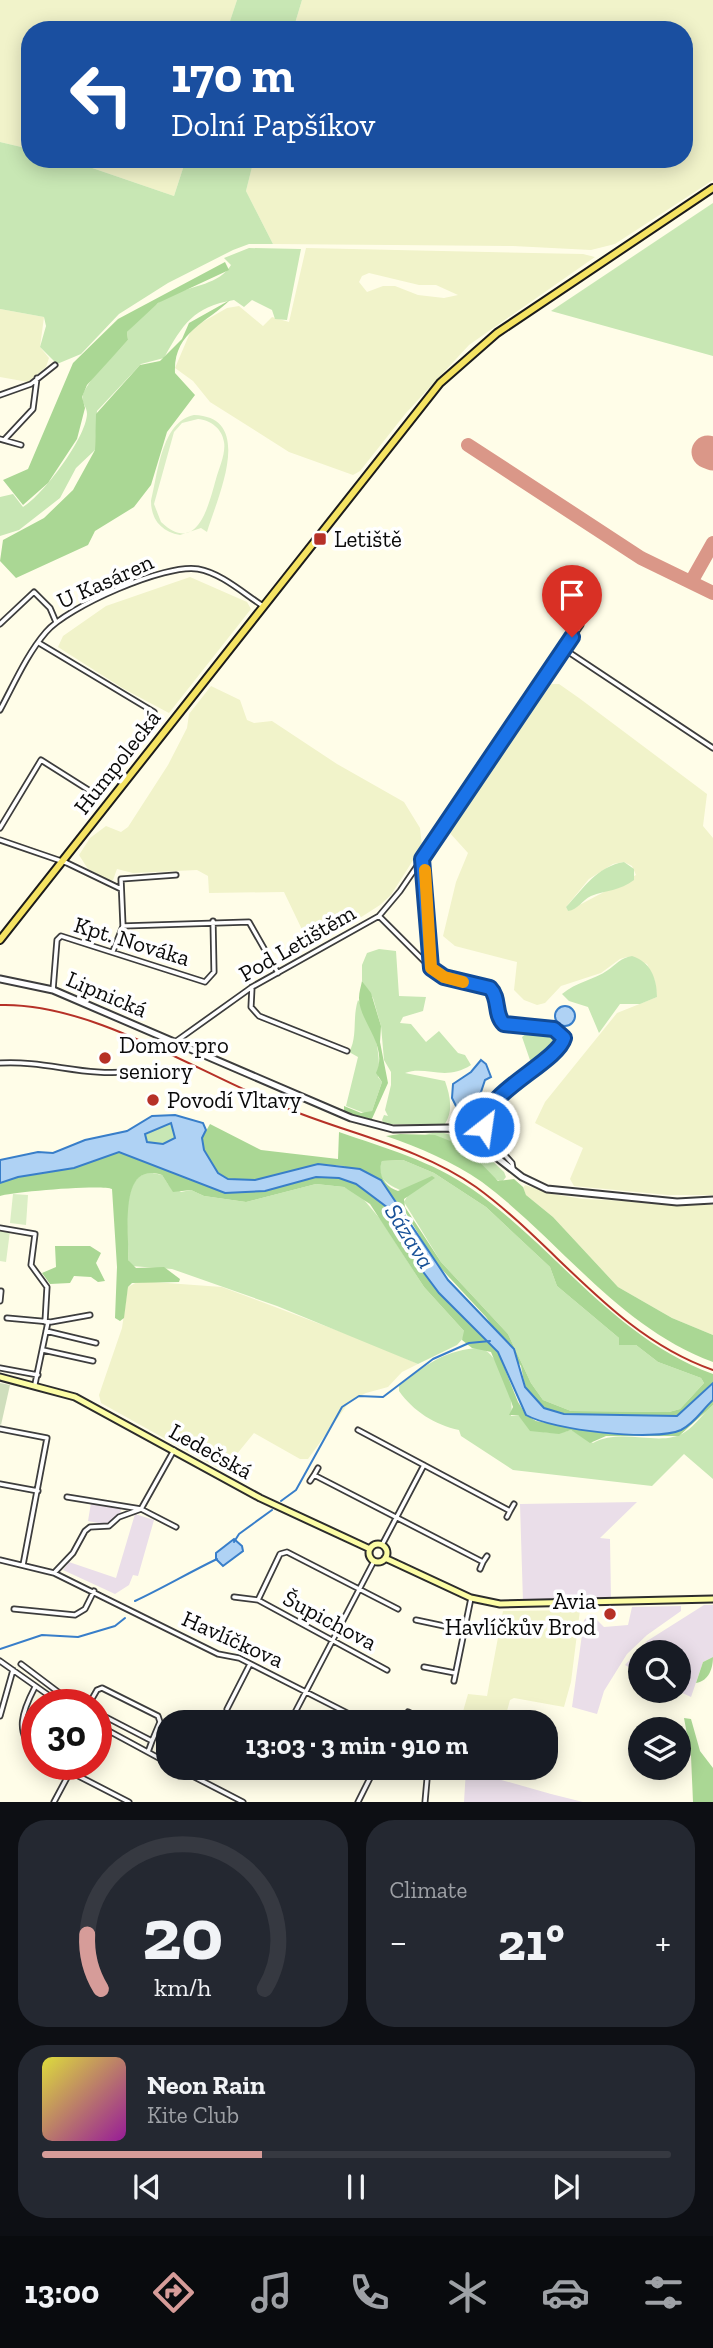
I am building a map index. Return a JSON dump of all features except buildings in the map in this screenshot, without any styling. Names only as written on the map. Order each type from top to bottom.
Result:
[{"type":"main road","name":"Humpolecká","points":[[0,940],[416,411],[461,362],[517,319],[713,188]]},
{"type":"main road","name":"Ledečská","points":[[0,1377],[35,1384],[75,1397],[260,1498],[370,1549]]},
{"type":"main road","points":[[386,1558],[387,1552],[382,1545],[377,1544],[370,1549],[369,1555],[374,1561],[386,1558],[471,1598],[521,1605],[713,1599]]},
{"type":"street","points":[[0,395],[18,390],[55,365]]},
{"type":"street","points":[[20,445],[2,439],[33,409],[37,378]]},
{"type":"street","name":"U Kasáren","points":[[0,710],[38,643],[56,622],[144,580],[188,568],[213,574],[263,606]]},
{"type":"street","points":[[0,624],[34,592],[50,608],[56,622]]},
{"type":"street","name":"Pod Letištěm","points":[[175,1042],[253,987],[379,916],[422,859],[580,625],[578,614]]},
{"type":"street","points":[[38,643],[154,712]]},
{"type":"street","points":[[564,649],[713,748]]},
{"type":"street","points":[[0,828],[41,760],[98,796]]},
{"type":"street","points":[[0,840],[61,861],[121,889]]},
{"type":"street","points":[[422,859],[431,968]]},
{"type":"street","points":[[113,951],[123,926],[121,889],[124,877],[176,876]]},
{"type":"street","points":[[379,916],[431,968],[444,977],[490,988],[494,992],[499,1019],[504,1024],[554,1029],[562,1034],[562,1043],[515,1082],[484,1118],[485,1133],[512,1163],[513,1170]]},
{"type":"street","points":[[123,926],[212,921],[249,922],[278,974]]},
{"type":"street","name":"Kpt. Nováka","points":[[53,990],[57,940],[61,936],[205,982],[214,972],[212,921]]},
{"type":"street","name":"Lipnická","points":[[0,979],[53,990],[351,1118],[393,1129],[449,1128],[473,1139],[513,1170],[547,1189],[677,1202],[713,1200]]},
{"type":"street","points":[[253,987],[251,1007],[259,1016],[347,1051]]},
{"type":"street","points":[[0,1063],[51,1064],[107,1075],[134,1072]]},
{"type":"street","points":[[0,1228],[36,1234],[31,1265],[47,1287],[46,1331],[35,1384]]},
{"type":"street","points":[[0,1301],[1,1292]]},
{"type":"street","points":[[7,1318],[46,1322],[90,1315]]},
{"type":"street","points":[[46,1331],[96,1343]]},
{"type":"street","points":[[43,1350],[93,1361]]},
{"type":"street","points":[[0,1368],[38,1375]]},
{"type":"street","points":[[0,1429],[47,1438],[23,1565]]},
{"type":"street","points":[[358,1430],[510,1511]]},
{"type":"street","points":[[54,1573],[73,1553],[85,1531],[109,1526],[119,1517],[141,1509],[174,1450]]},
{"type":"street","points":[[382,1545],[424,1465]]},
{"type":"street","points":[[310,1481],[318,1468]]},
{"type":"street","points":[[314,1475],[483,1562]]},
{"type":"street","points":[[0,1484],[38,1491]]},
{"type":"street","points":[[67,1497],[141,1509],[176,1527]]},
{"type":"street","points":[[507,1517],[514,1504]]},
{"type":"street","name":"Šupichova","points":[[258,1600],[284,1552],[398,1609]]},
{"type":"street","points":[[480,1569],[487,1556]]},
{"type":"street","name":"Havlíčkova","points":[[0,1560],[54,1573],[218,1654],[237,1657],[250,1663],[338,1710]]},
{"type":"street","points":[[296,1710],[374,1561]]},
{"type":"street","points":[[14,1609],[75,1615],[85,1609],[94,1591]]},
{"type":"street","name":"Šupichova","points":[[234,1597],[258,1600],[387,1670]]},
{"type":"street","points":[[454,1681],[471,1598]]},
{"type":"street","points":[[416,1620],[463,1630]]},
{"type":"street","points":[[0,1661],[38,1689]]},
{"type":"street","points":[[228,1709],[250,1663]]},
{"type":"street","points":[[21,1664],[51,1689]]},
{"type":"street","points":[[425,1667],[455,1673]]},
{"type":"street","points":[[0,1716],[13,1670]]},
{"type":"street","points":[[112,1693],[158,1716],[160,1722],[148,1753]]},
{"type":"street","points":[[112,1720],[152,1741]]},
{"type":"street","points":[[112,1733],[156,1757]]},
{"type":"street","points":[[54,1802],[66,1780]]},
{"type":"street","points":[[86,1780],[129,1802]]},
{"type":"street","points":[[201,1780],[243,1802]]},
{"type":"street","points":[[358,1802],[369,1780]]},
{"type":"street","points":[[425,1802],[427,1780]]},
{"type":"street","points":[[229,1802],[232,1796]]},
{"type":"shaded area","points":[[637,1502],[600,1538],[610,1539],[611,1599],[523,1602],[520,1504]]},
{"type":"shaded area","points":[[91,1503],[121,1509],[120,1515],[108,1525],[88,1521]]},
{"type":"shaded area","points":[[135,1514],[154,1520],[138,1576],[133,1575],[129,1585],[115,1594],[63,1570],[69,1562],[116,1578]]},
{"type":"shaded area","points":[[704,1605],[713,1605],[713,1657],[703,1662],[691,1697],[691,1640],[649,1640]]},
{"type":"shaded area","points":[[681,1606],[681,1611],[642,1640],[628,1640],[628,1653],[604,1691],[597,1714],[572,1707],[584,1620],[591,1614],[604,1627],[628,1625],[632,1607]]},
{"type":"shaded area","points":[[465,1780],[501,1780],[583,1802],[464,1802]]},
{"type":"green space","points":[[0,0],[237,0],[230,21],[21,21],[21,147],[0,142]]},
{"type":"green space","points":[[237,0],[302,0],[296,21],[230,21]]},
{"type":"green space","points":[[302,0],[713,0],[713,180],[615,244],[591,250],[513,246],[273,244],[246,191],[252,168],[693,168],[693,21],[296,21]]},
{"type":"green space","points":[[0,142],[21,147],[21,168],[92,168],[174,196],[183,168],[252,168],[246,191],[273,244],[249,244],[168,283],[119,314],[81,354],[57,364],[40,347],[46,326],[44,317],[0,309]]},
{"type":"green space","points":[[92,168],[183,168],[174,196]]},
{"type":"green space","points":[[713,203],[713,356],[551,311]]},
{"type":"green space","points":[[249,248],[301,249],[287,320],[275,319],[272,310],[252,300],[244,307],[234,300],[199,312],[177,336],[164,358],[141,364],[97,411],[95,450],[76,468],[60,498],[19,530],[0,536],[0,497],[13,494],[23,507],[52,479],[72,451],[85,424],[87,410],[82,399],[85,391],[97,373],[128,340],[127,332],[160,301],[220,276],[231,265],[224,258]]},
{"type":"green space","points":[[306,248],[583,254],[595,257],[469,345],[406,413],[360,471],[353,475],[289,452],[210,402],[193,381],[175,368],[192,328],[227,308],[239,306],[263,326],[272,317],[289,322]],"holes":[[[369,273],[419,285],[436,285],[458,295],[444,298],[418,295],[395,286],[383,286],[367,292],[359,282],[362,276]]]},
{"type":"green space","points":[[225,262],[229,270],[158,303],[127,332],[128,340],[87,385],[82,397],[85,408],[77,439],[48,483],[23,505],[3,480],[28,469],[73,363],[118,319]]},
{"type":"green space","points":[[230,300],[193,330],[180,348],[175,373],[195,395],[167,432],[151,485],[134,507],[95,531],[88,545],[16,578],[0,561],[3,540],[44,518],[73,490],[95,450],[96,414],[140,365],[160,361],[182,339],[189,323]]},
{"type":"green space","points":[[0,309],[44,317],[40,347],[49,358],[46,367],[28,382],[0,377]]},
{"type":"green space","points":[[194,415],[213,419],[224,429],[228,444],[228,462],[207,532],[201,528],[180,535],[159,524],[153,514],[151,501],[163,450],[174,428]],"holes":[[[202,420],[211,423],[221,433],[224,442],[222,461],[200,523],[193,530],[184,533],[174,531],[161,522],[154,504],[174,432],[182,423]]]},
{"type":"green space","points":[[190,577],[247,602],[251,609],[169,713],[124,689],[58,647],[63,636],[106,606]]},
{"type":"green space","points":[[550,684],[559,684],[579,698],[707,794],[703,826],[713,838],[713,1195],[668,1195],[574,1186],[570,1179],[583,1148],[535,1123],[545,1102],[617,1013],[657,997],[655,981],[647,964],[627,957],[601,973],[561,986],[545,1003],[537,1005],[524,1000],[514,990],[517,962],[455,946],[443,936],[456,882],[468,853],[449,832]],"holes":[[[624,862],[632,866],[636,875],[568,911],[566,907],[589,879],[613,864]]]},
{"type":"green space","points":[[211,686],[240,700],[247,720],[254,723],[272,721],[337,764],[404,802],[420,828],[422,846],[391,895],[338,932],[325,933],[311,941],[307,940],[284,892],[209,893],[208,876],[197,870],[133,873],[117,869],[113,880],[109,881],[88,869],[79,855],[90,838],[106,826],[121,832],[128,827],[168,765],[187,728],[189,714]]},
{"type":"green space","points":[[624,862],[634,869],[634,880],[591,896],[575,909],[568,911],[566,907],[591,879],[606,868]]},
{"type":"green space","points":[[379,949],[396,951],[399,996],[426,997],[423,1011],[403,1017],[400,1023],[411,1024],[426,1042],[439,1031],[458,1053],[465,1055],[471,1065],[453,1072],[405,1073],[445,1081],[450,1109],[444,1125],[384,1124],[382,1120],[384,1115],[388,1116],[385,1110],[391,1072],[384,1060],[381,1026],[373,998],[362,981],[362,965],[367,953]]},
{"type":"green space","points":[[632,956],[644,962],[652,972],[657,997],[640,1004],[620,1004],[599,1033],[588,1007],[569,1001],[562,994]]},
{"type":"green space","points":[[362,981],[371,993],[381,1026],[380,1042],[388,1083],[371,1121],[344,1112],[344,1106],[361,1113],[372,1111],[382,1082],[376,1073],[379,1053],[360,1007]]},
{"type":"green space","points":[[358,1000],[375,1037],[379,1058],[378,1077],[382,1082],[372,1111],[367,1114],[346,1106],[358,1057],[349,1052]]},
{"type":"green space","points":[[552,1032],[560,1036],[561,1041],[531,1063],[522,1037],[526,1034]]},
{"type":"green space","points":[[172,1122],[175,1138],[162,1144],[147,1142],[145,1135]]},
{"type":"green space","points":[[210,1124],[261,1150],[338,1159],[339,1132],[408,1156],[441,1171],[472,1189],[502,1212],[586,1290],[645,1338],[677,1358],[713,1374],[713,1383],[677,1416],[564,1414],[544,1408],[525,1387],[521,1366],[486,1317],[435,1262],[406,1213],[344,1166],[318,1164],[255,1180],[228,1179],[218,1173],[204,1150],[202,1138]],"holes":[[[403,1160],[434,1173],[486,1207],[550,1267],[557,1286],[619,1338],[619,1345],[636,1345],[658,1362],[701,1378],[704,1383],[680,1409],[669,1412],[571,1411],[543,1400],[531,1383],[508,1334],[441,1262],[405,1207],[404,1199],[435,1178],[432,1176],[398,1191],[383,1179],[381,1166],[382,1161]]]},
{"type":"green space","points":[[440,1132],[470,1140],[506,1177],[502,1182],[496,1179],[468,1150],[453,1142],[425,1134]]},
{"type":"green space","points":[[435,1135],[458,1144],[468,1150],[498,1181],[514,1179],[523,1187],[526,1195],[553,1217],[618,1287],[672,1318],[713,1335],[713,1362],[679,1347],[619,1305],[511,1205],[482,1182],[436,1156],[386,1136]]},
{"type":"green space","points":[[119,1152],[225,1193],[265,1191],[316,1177],[339,1178],[356,1184],[388,1208],[424,1273],[498,1352],[518,1402],[526,1415],[536,1421],[596,1432],[668,1434],[682,1429],[713,1400],[713,1405],[679,1436],[606,1436],[590,1443],[571,1430],[559,1434],[530,1431],[518,1415],[509,1415],[513,1407],[491,1352],[472,1348],[462,1340],[464,1331],[424,1287],[370,1204],[344,1187],[316,1184],[246,1202],[204,1196],[191,1190],[173,1192],[162,1175],[148,1173],[138,1178],[129,1202],[128,1260],[136,1268],[164,1267],[180,1279],[179,1282],[132,1283],[128,1287],[124,1318],[120,1321],[115,1318],[117,1267],[112,1189],[56,1189],[0,1196],[0,1183],[18,1177],[52,1172]]},
{"type":"green space","points":[[403,1160],[434,1173],[486,1207],[550,1267],[557,1286],[619,1338],[619,1342],[636,1345],[658,1362],[701,1378],[704,1383],[680,1409],[669,1412],[571,1411],[543,1400],[531,1383],[508,1334],[441,1262],[404,1202],[408,1195],[383,1179],[380,1168],[382,1161]]},
{"type":"green space","points":[[148,1172],[162,1175],[168,1184],[181,1192],[191,1190],[204,1196],[246,1202],[316,1184],[344,1187],[360,1195],[381,1220],[424,1287],[464,1331],[465,1336],[457,1345],[418,1364],[277,1306],[172,1269],[131,1266],[128,1260],[129,1197],[132,1186],[139,1177]]},
{"type":"green space","points":[[525,1185],[552,1194],[583,1199],[713,1205],[713,1335],[672,1318],[618,1287],[553,1217],[526,1195],[523,1188]]},
{"type":"green space","points":[[13,1194],[28,1195],[26,1225],[10,1223]]},
{"type":"green space","points":[[0,1230],[10,1231],[6,1262],[0,1261]]},
{"type":"green space","points":[[55,1246],[90,1246],[101,1253],[96,1263],[105,1281],[98,1282],[91,1277],[74,1276],[70,1283],[50,1284],[42,1273],[56,1267]]},
{"type":"green space","points":[[139,1281],[222,1287],[373,1344],[418,1364],[402,1372],[388,1387],[350,1401],[308,1459],[300,1459],[254,1433],[223,1471],[101,1403],[99,1395],[122,1328],[128,1287]]},
{"type":"green space","points":[[481,1348],[494,1359],[505,1378],[511,1398],[511,1416],[518,1415],[542,1432],[571,1430],[593,1443],[616,1437],[665,1438],[685,1432],[713,1405],[713,1479],[684,1454],[652,1486],[513,1470],[461,1436],[459,1430],[441,1425],[425,1416],[399,1391],[399,1386],[437,1360],[457,1351]]},
{"type":"green space","points":[[0,1383],[10,1385],[1,1425],[0,1424]]},
{"type":"green space","points":[[580,1610],[571,1682],[564,1707],[514,1698],[510,1700],[507,1710],[463,1710],[468,1694],[487,1696],[503,1611]]},
{"type":"green space","points":[[713,1657],[709,1673],[704,1680],[696,1683],[703,1662]]},
{"type":"green space","points":[[691,1719],[700,1751],[713,1768],[713,1802],[693,1802]]},
{"type":"water","points":[[565,1006],[572,1009],[575,1016],[572,1023],[565,1026],[558,1023],[555,1016],[558,1009]]},
{"type":"water","points":[[481,1060],[486,1064],[491,1077],[485,1080],[481,1092],[464,1111],[458,1110],[452,1098],[453,1084],[471,1072]]},
{"type":"water","name":"Sázava","points":[[175,1115],[203,1123],[206,1130],[202,1138],[204,1150],[218,1173],[228,1179],[255,1180],[318,1164],[360,1169],[381,1180],[448,1280],[514,1349],[525,1387],[544,1408],[564,1414],[677,1416],[713,1383],[713,1400],[681,1430],[649,1435],[579,1430],[526,1415],[498,1352],[439,1293],[424,1273],[388,1208],[356,1184],[339,1178],[316,1177],[265,1191],[225,1193],[119,1152],[74,1168],[18,1177],[0,1183],[0,1160],[38,1152],[53,1153],[85,1140],[127,1131],[152,1116]],"holes":[[[171,1123],[175,1138],[163,1144],[147,1142],[145,1134]]]},
{"type":"water","points":[[234,1539],[242,1546],[243,1551],[223,1566],[216,1559],[216,1553]]},
{"type":"waterway","points":[[281,1501],[296,1490],[342,1407],[359,1396],[383,1397],[433,1359],[469,1343],[490,1341]]},
{"type":"waterway","points":[[234,1542],[239,1534],[272,1510]]},
{"type":"waterway","points":[[135,1601],[217,1559]]},
{"type":"waterway","points":[[0,1649],[42,1635],[78,1637],[115,1626],[125,1618]]},
{"type":"taxiway","points":[[468,445],[641,558],[713,593]]},
{"type":"taxiway","points":[[691,582],[713,543]]},
{"type":"runway","points":[[708,452],[713,454]]},
{"type":"railway","points":[[0,1005],[36,1007],[72,1015],[110,1028],[257,1096],[433,1162],[476,1187],[505,1210],[616,1313],[678,1355],[713,1370]]},
{"type":"slow traffic","points":[[425,870],[431,968],[444,977],[463,982]]},
{"type":"place","name":"Letiště","points":[[320,539]]},
{"type":"place","name":"Domov pro seniory","points":[[105,1058]]},
{"type":"place","name":"Povodí Vltavy","points":[[153,1100]]},
{"type":"place","name":"Avia Havlíčkův Brod","points":[[610,1614]]},
{"type":"route","points":[[484,1127],[483,1121],[488,1112],[515,1082],[558,1048],[564,1038],[561,1032],[554,1029],[504,1024],[499,1019],[494,992],[490,988],[444,977],[431,968],[425,867],[422,859],[572,637]]}]
